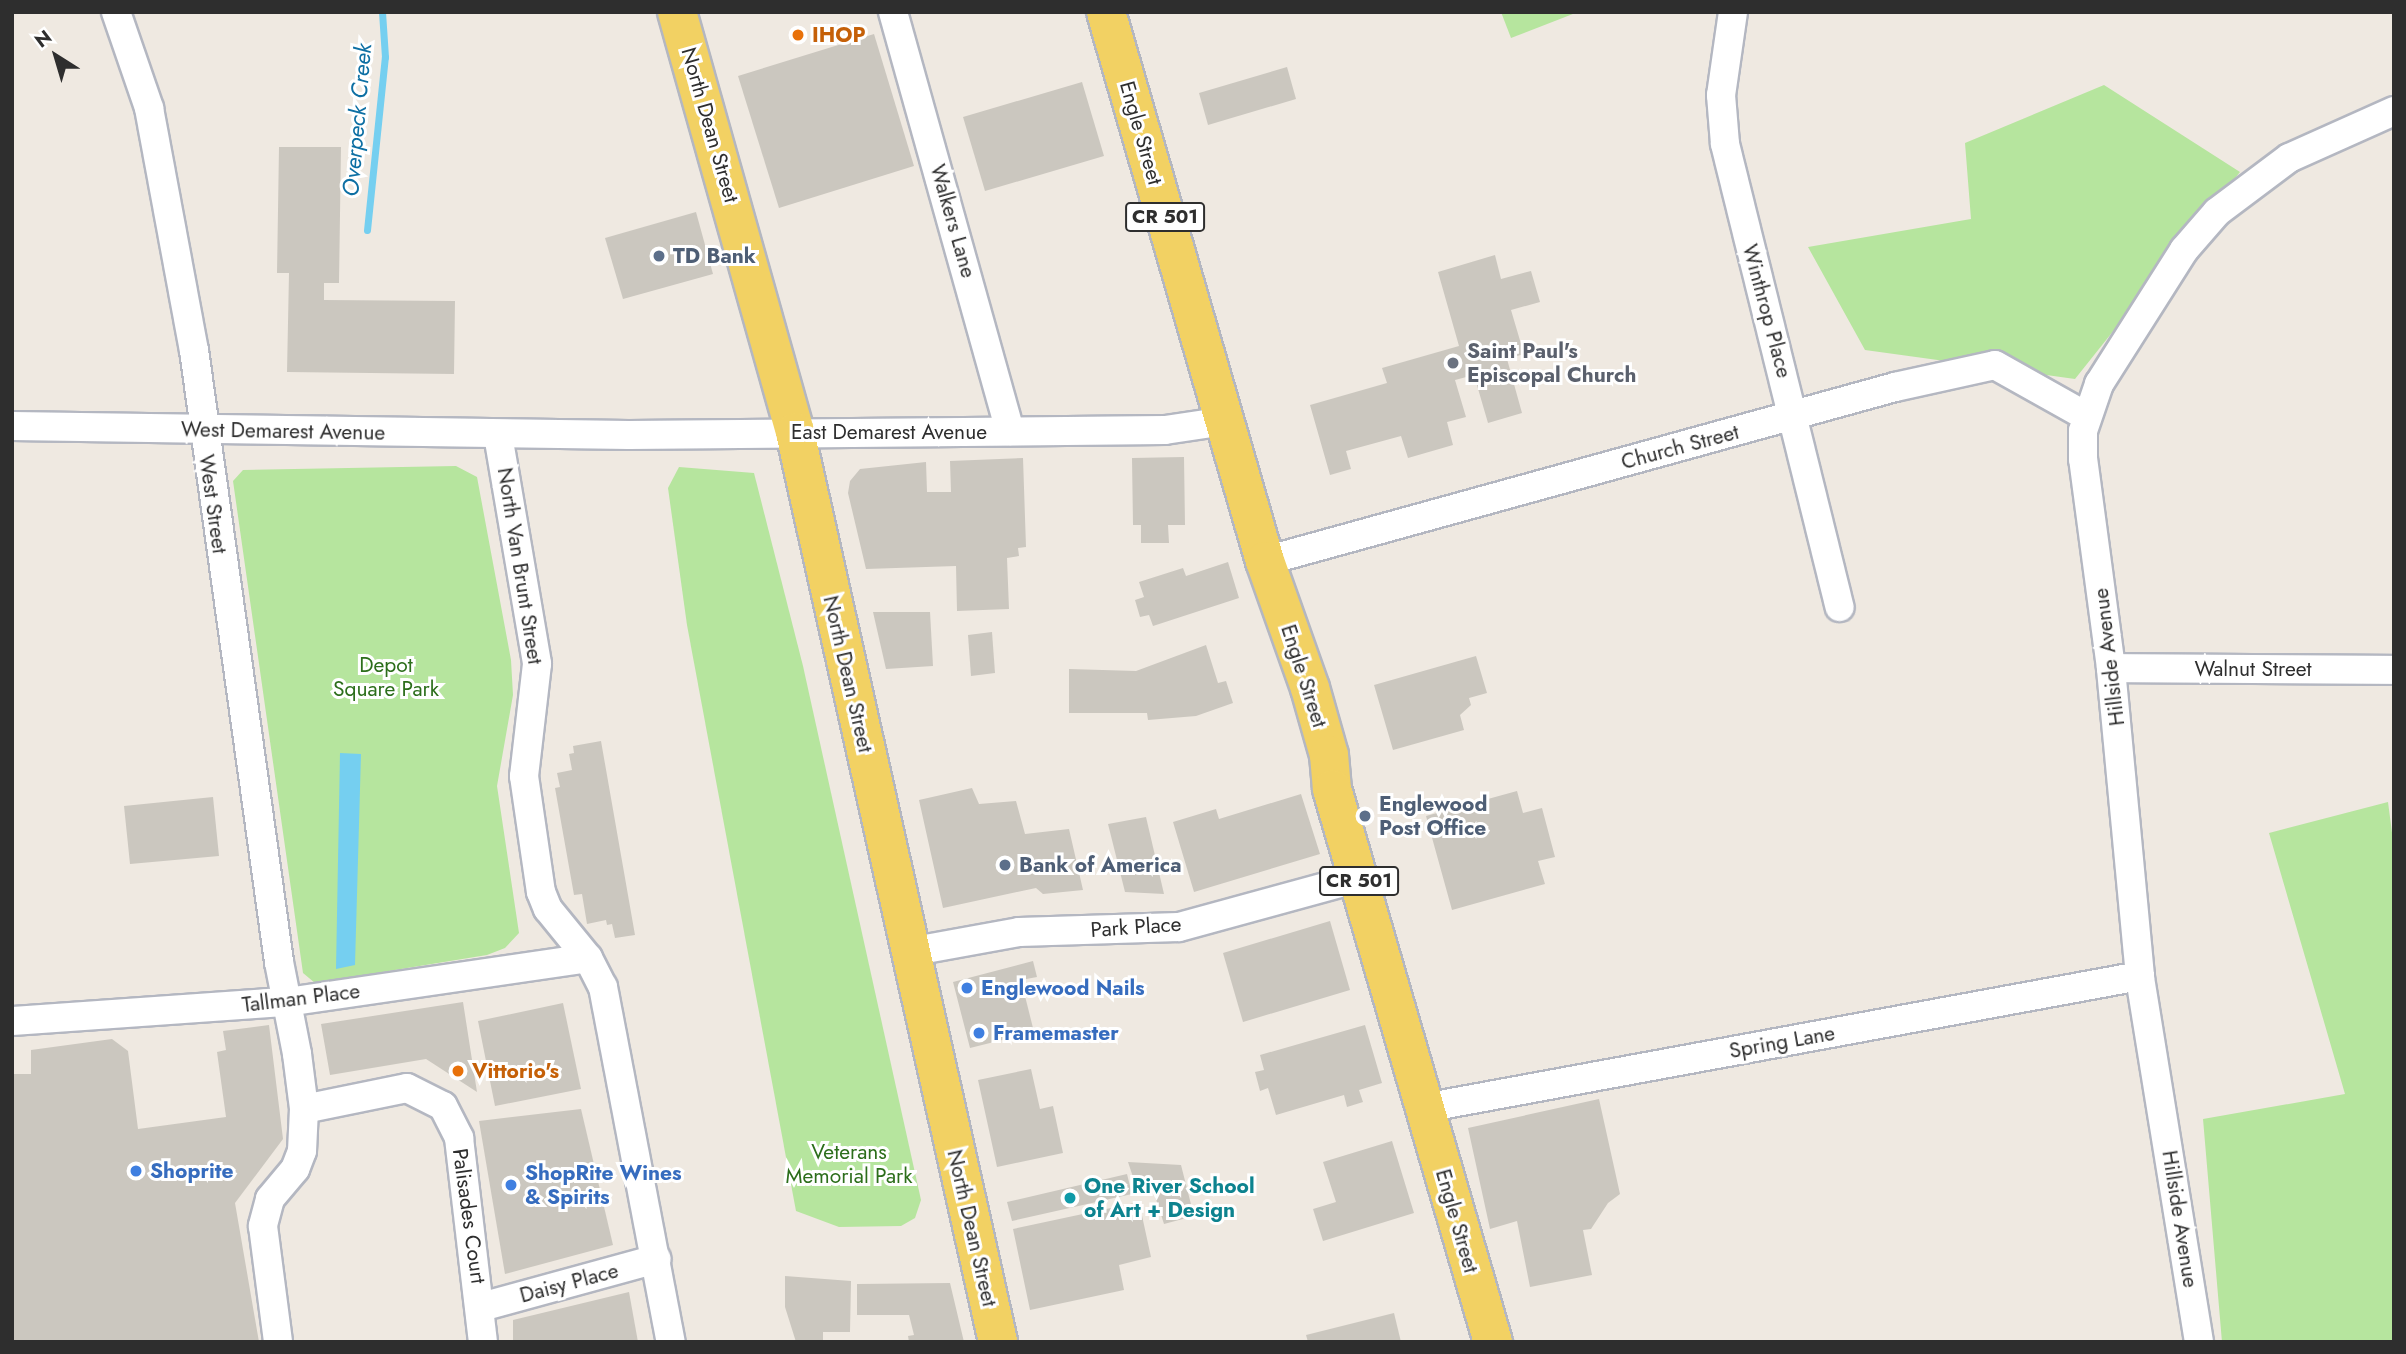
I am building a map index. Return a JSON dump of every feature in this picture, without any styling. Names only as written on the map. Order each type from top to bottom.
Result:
[{"type":"main road","name":"North Dean Street","points":[[677,12],[795,432],[998,1342]]},
{"type":"main road","name":"Engle Street","points":[[1106,12],[1265,561],[1310,688],[1329,755],[1332,789],[1493,1342]]},
{"type":"street","name":"West Street","points":[[116,12],[149,108],[194,350],[304,1109]]},
{"type":"street","name":"Walkers Lane","points":[[892,12],[1010,431]]},
{"type":"street","name":"Winthrop Place","points":[[1733,12],[1721,95],[1725,144],[1840,607]]},
{"type":"street","name":"Hillside Avenue","points":[[2199,1342],[2140,976],[2112,668],[2083,460],[2086,416],[2099,384],[2183,250],[2217,212],[2288,158],[2394,111]]},
{"type":"street","name":"Church Street","points":[[1265,561],[1794,415],[1994,365],[2086,416]]},
{"type":"street","name":"East Demarest Avenue","points":[[553,434],[1177,430],[1225,421]]},
{"type":"street","name":"West Demarest Avenue","points":[[12,426],[553,434]]},
{"type":"street","name":"North Van Brunt Street","points":[[498,435],[537,664],[524,776],[528,820],[544,901],[588,958],[606,1001],[671,1342]]},
{"type":"street","name":"Walnut Street","points":[[2112,668],[2394,670]]},
{"type":"street","name":"Park Place","points":[[909,951],[1019,932],[1166,929],[1358,878]]},
{"type":"street","name":"Tallman Place","points":[[12,1021],[287,1002],[588,958]]},
{"type":"street","name":"Spring Lane","points":[[1424,1108],[2140,976]]},
{"type":"street","name":"Palisades Court","points":[[304,1109],[407,1088],[443,1106],[459,1139],[481,1307],[483,1342]]},
{"type":"street","points":[[278,1342],[263,1226],[270,1199],[295,1169],[302,1151],[304,1109]]},
{"type":"street","name":"Daisy Place","points":[[481,1307],[657,1259]]},
{"type":"green space","points":[[1501,12],[1578,12],[1511,38]]},
{"type":"green space","points":[[2104,85],[2240,172],[2075,379],[1865,350],[1808,247],[1971,219],[1965,143]]},
{"type":"green space","name":"Depot Square Park","points":[[456,466],[477,477],[511,660],[513,695],[497,786],[519,933],[505,948],[487,955],[315,983],[303,973],[233,481],[243,470]]},
{"type":"green space","name":"Veterans Memorial Park","points":[[679,467],[754,473],[803,666],[921,1200],[915,1218],[901,1226],[839,1227],[796,1211],[687,625],[668,488]]},
{"type":"green space","points":[[2388,802],[2394,848],[2394,1342],[2222,1342],[2203,1119],[2345,1094],[2269,833]]},
{"type":"water","points":[[340,753],[361,754],[355,965],[336,969]]},
{"type":"building","points":[[874,34],[914,166],[779,208],[738,76]]},
{"type":"building","points":[[1287,67],[1296,99],[1208,125],[1199,93]]},
{"type":"building","points":[[1082,82],[1104,156],[985,191],[963,117]]},
{"type":"building","points":[[279,147],[341,147],[339,283],[324,283],[324,300],[455,301],[454,374],[287,372],[289,273],[277,273]]},
{"type":"building","name":"TD Bank","points":[[696,212],[713,274],[623,299],[605,238]]},
{"type":"building","name":"Saint Paul's Episcopal Church","points":[[1495,255],[1501,279],[1531,271],[1540,302],[1511,310],[1524,354],[1507,359],[1522,413],[1488,423],[1474,375],[1455,380],[1466,417],[1447,422],[1453,445],[1408,458],[1401,436],[1346,451],[1351,469],[1330,475],[1310,405],[1387,383],[1382,368],[1459,346],[1438,272]]},
{"type":"building","points":[[1184,457],[1185,525],[1168,525],[1169,543],[1141,543],[1141,525],[1133,525],[1132,458]]},
{"type":"building","points":[[1023,458],[1026,547],[1018,548],[1019,556],[1007,558],[1009,609],[957,611],[956,566],[866,569],[848,493],[850,481],[860,469],[926,462],[927,492],[951,492],[950,461]]},
{"type":"building","points":[[1228,562],[1239,598],[1153,626],[1149,615],[1140,617],[1135,600],[1144,597],[1139,582],[1183,568],[1186,576]]},
{"type":"building","points":[[873,612],[930,612],[933,666],[886,669]]},
{"type":"building","points":[[992,632],[995,673],[971,676],[968,635]]},
{"type":"building","points":[[1206,645],[1218,683],[1226,681],[1233,703],[1196,716],[1148,720],[1147,713],[1069,713],[1069,669],[1136,671]]},
{"type":"building","points":[[1476,656],[1487,693],[1469,698],[1471,705],[1460,715],[1464,730],[1393,750],[1374,685]]},
{"type":"building","points":[[601,741],[635,935],[615,938],[612,924],[607,925],[606,920],[587,924],[582,894],[574,895],[555,788],[560,787],[557,773],[572,770],[569,754],[574,753],[573,746]]},
{"type":"building","name":"Bank of America","points":[[972,788],[979,804],[1016,801],[1025,834],[1069,829],[1083,890],[1043,894],[1036,888],[943,908],[919,800]]},
{"type":"building","points":[[1517,791],[1523,813],[1542,808],[1555,857],[1538,861],[1545,884],[1452,910],[1426,816]]},
{"type":"building","points":[[1301,794],[1320,854],[1194,892],[1173,822],[1216,809],[1219,819]]},
{"type":"building","points":[[213,797],[219,856],[130,864],[124,806]]},
{"type":"building","points":[[1146,817],[1164,894],[1125,892],[1108,824]]},
{"type":"building","points":[[1330,921],[1350,990],[1243,1022],[1223,953]]},
{"type":"building","points":[[1033,961],[1037,977],[1021,980],[1034,1032],[970,1048],[953,982]]},
{"type":"building","points":[[463,1002],[477,1092],[426,1059],[330,1075],[321,1024]]},
{"type":"building","points":[[563,1003],[581,1089],[495,1106],[478,1021]]},
{"type":"building","name":"Shoprite","points":[[269,1025],[283,1139],[235,1203],[259,1342],[12,1342],[12,1074],[31,1074],[31,1050],[112,1039],[128,1051],[138,1129],[226,1117],[217,1052],[226,1050],[223,1031]]},
{"type":"building","points":[[1365,1025],[1382,1083],[1359,1090],[1363,1102],[1347,1107],[1344,1095],[1276,1115],[1268,1088],[1260,1091],[1255,1072],[1264,1070],[1260,1055]]},
{"type":"building","points":[[1031,1069],[1040,1109],[1053,1106],[1063,1153],[997,1167],[978,1080]]},
{"type":"building","points":[[1599,1099],[1620,1194],[1608,1203],[1591,1229],[1583,1230],[1592,1275],[1530,1287],[1517,1221],[1490,1229],[1468,1128]]},
{"type":"building","points":[[581,1109],[613,1245],[505,1274],[479,1121]]},
{"type":"building","points":[[1392,1141],[1414,1213],[1323,1241],[1313,1209],[1336,1202],[1323,1162]]},
{"type":"building","points":[[1128,1162],[1181,1165],[1194,1216],[1164,1224],[1152,1187],[1138,1192]]},
{"type":"building","name":"One River School of Art + Design","points":[[1127,1174],[1132,1194],[1012,1221],[1007,1202]]},
{"type":"building","points":[[1139,1202],[1151,1257],[1119,1265],[1124,1290],[1030,1310],[1013,1229]]},
{"type":"building","points":[[785,1276],[851,1281],[850,1332],[823,1332],[823,1342],[796,1342],[785,1307]]},
{"type":"building","points":[[950,1283],[964,1342],[909,1342],[908,1336],[914,1335],[909,1315],[857,1315],[857,1284]]},
{"type":"building","points":[[629,1292],[638,1342],[513,1342],[513,1320]]},
{"type":"building","points":[[1394,1313],[1401,1342],[1308,1342],[1306,1335]]},
{"type":"waterway","name":"Overpeck Creek","points":[[367,230],[385,57],[382,12]]},
{"type":"place","name":"IHOP","points":[[798,35]]},
{"type":"place","name":"TD Bank","points":[[659,256]]},
{"type":"place","name":"Saint Paul's Episcopal Church","points":[[1453,363]]},
{"type":"place","name":"Englewood Post Office","points":[[1365,816]]},
{"type":"place","name":"Bank of America","points":[[1005,865]]},
{"type":"place","name":"Englewood Nails","points":[[967,988]]},
{"type":"place","name":"Framemaster","points":[[979,1033]]},
{"type":"place","name":"Vittorio's","points":[[458,1071]]},
{"type":"place","name":"Shoprite","points":[[136,1171]]},
{"type":"place","name":"ShopRite Wines & Spirits","points":[[511,1185]]},
{"type":"place","name":"One River School of Art + Design","points":[[1070,1198]]}]
